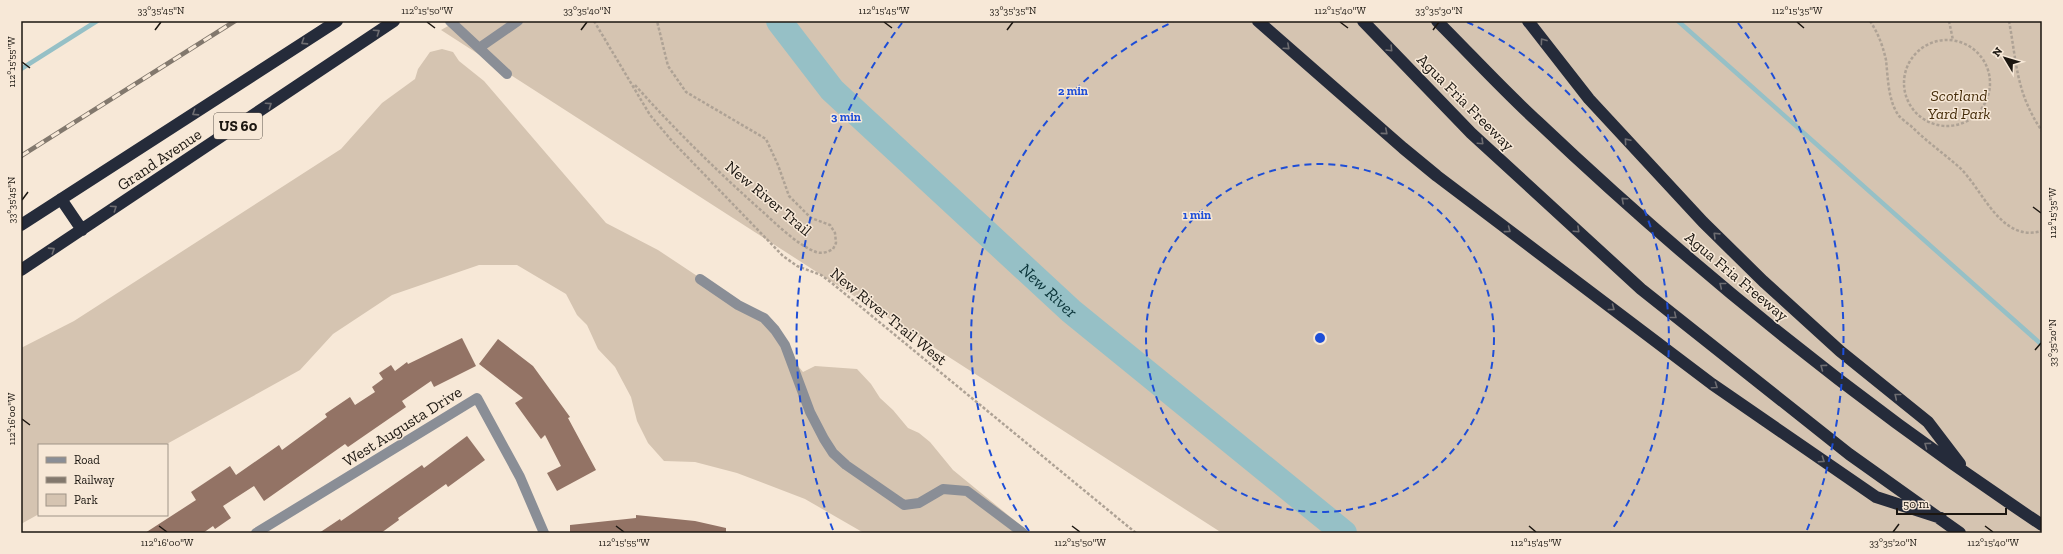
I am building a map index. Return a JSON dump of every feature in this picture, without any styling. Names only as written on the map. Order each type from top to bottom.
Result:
[{"type":"highway","name":"Grand Avenue","points":[[21,225],[337,21]]},
{"type":"highway","name":"Grand Avenue","points":[[21,270],[394,21]]},
{"type":"highway","points":[[1258,21],[1397,143],[1437,176],[1712,384],[1876,497],[1941,518]]},
{"type":"highway","name":"Agua Fria Freeway","points":[[1363,21],[1471,133],[1641,289],[1849,454],[1941,518],[1960,533]]},
{"type":"highway","name":"Agua Fria Freeway","points":[[1437,21],[1538,122],[1701,268],[1791,342],[1970,476],[2042,525]]},
{"type":"highway","points":[[1528,21],[1589,99],[1702,222],[1840,351],[1928,422],[1970,476]]},
{"type":"highway","points":[[61,199],[82,230]]},
{"type":"street","points":[[450,21],[507,74]]},
{"type":"street","points":[[479,48],[518,21]]},
{"type":"street","points":[[700,279],[738,306],[764,318],[775,330],[784,345],[810,412],[824,439],[833,453],[846,465],[904,505],[919,503],[943,489],[967,491],[1023,533]]},
{"type":"street","name":"West Augusta Drive","points":[[256,533],[477,398],[520,477],[544,533]]},
{"type":"path","name":"New River Trail West","points":[[594,21],[650,115],[672,141],[784,256],[797,266],[821,275],[833,284],[1136,533]]},
{"type":"path","name":"New River Trail","points":[[630,81],[665,119],[719,172],[786,232],[816,252],[826,252],[833,249],[836,243],[836,233],[830,225],[811,218],[789,196],[778,165],[766,139],[686,92],[668,66],[657,21]]},
{"type":"path","points":[[1870,21],[1879,34],[1885,59],[1888,84],[1899,115],[1924,140],[1960,168],[1971,181],[1992,212],[2017,229],[2033,233],[2042,231]]},
{"type":"path","points":[[1949,21],[1953,40]]},
{"type":"path","points":[[2009,21],[2015,60],[2024,100],[2042,131]]},
{"type":"path","points":[[1940,40],[1953,40],[1971,47],[1982,58],[1989,72],[1990,91],[1983,106],[1969,120],[1960,123],[1943,125],[1922,117],[1915,111],[1906,94],[1905,75],[1914,55],[1923,47],[1940,40]]},
{"type":"green space","name":"Scotland Yard Park","points":[[457,21],[2042,21],[2042,533],[1222,533],[441,30]]},
{"type":"green space","points":[[442,49],[453,52],[459,61],[484,81],[606,223],[658,250],[759,317],[803,372],[815,366],[857,369],[871,384],[880,398],[893,410],[908,428],[919,433],[930,442],[953,470],[1030,533],[864,533],[805,499],[737,473],[695,462],[664,461],[648,443],[637,421],[631,397],[615,367],[598,349],[587,325],[577,315],[566,294],[517,265],[479,265],[392,295],[333,334],[300,370],[167,444],[38,444],[38,515],[21,524],[21,348],[74,321],[341,149],[382,103],[415,79],[418,69],[430,52]]},
{"type":"building","points":[[462,338],[476,366],[434,387],[431,381],[402,401],[406,407],[348,447],[345,444],[264,501],[254,486],[223,506],[231,518],[215,529],[213,526],[203,533],[145,533],[196,500],[191,492],[230,466],[236,475],[279,445],[282,450],[327,417],[325,414],[350,397],[355,405],[375,392],[372,387],[383,379],[379,373],[391,365],[395,371],[407,362],[408,364]]},
{"type":"building","points":[[498,339],[533,366],[570,417],[568,418],[596,470],[557,491],[547,473],[561,466],[545,435],[541,439],[515,403],[523,398],[479,364]]},
{"type":"building","points":[[467,436],[485,460],[448,487],[446,484],[398,518],[399,520],[381,533],[319,533],[340,519],[341,521],[422,465],[424,468]]},
{"type":"building","points":[[636,515],[695,521],[726,528],[726,533],[570,533],[570,525],[636,518]]},
{"type":"waterway","points":[[21,69],[97,21]]},
{"type":"waterway","name":"New River","points":[[779,21],[832,90],[1071,311],[1344,533]]},
{"type":"waterway","points":[[1678,21],[2042,345]]},
{"type":"railway","points":[[21,156],[235,21]]}]
